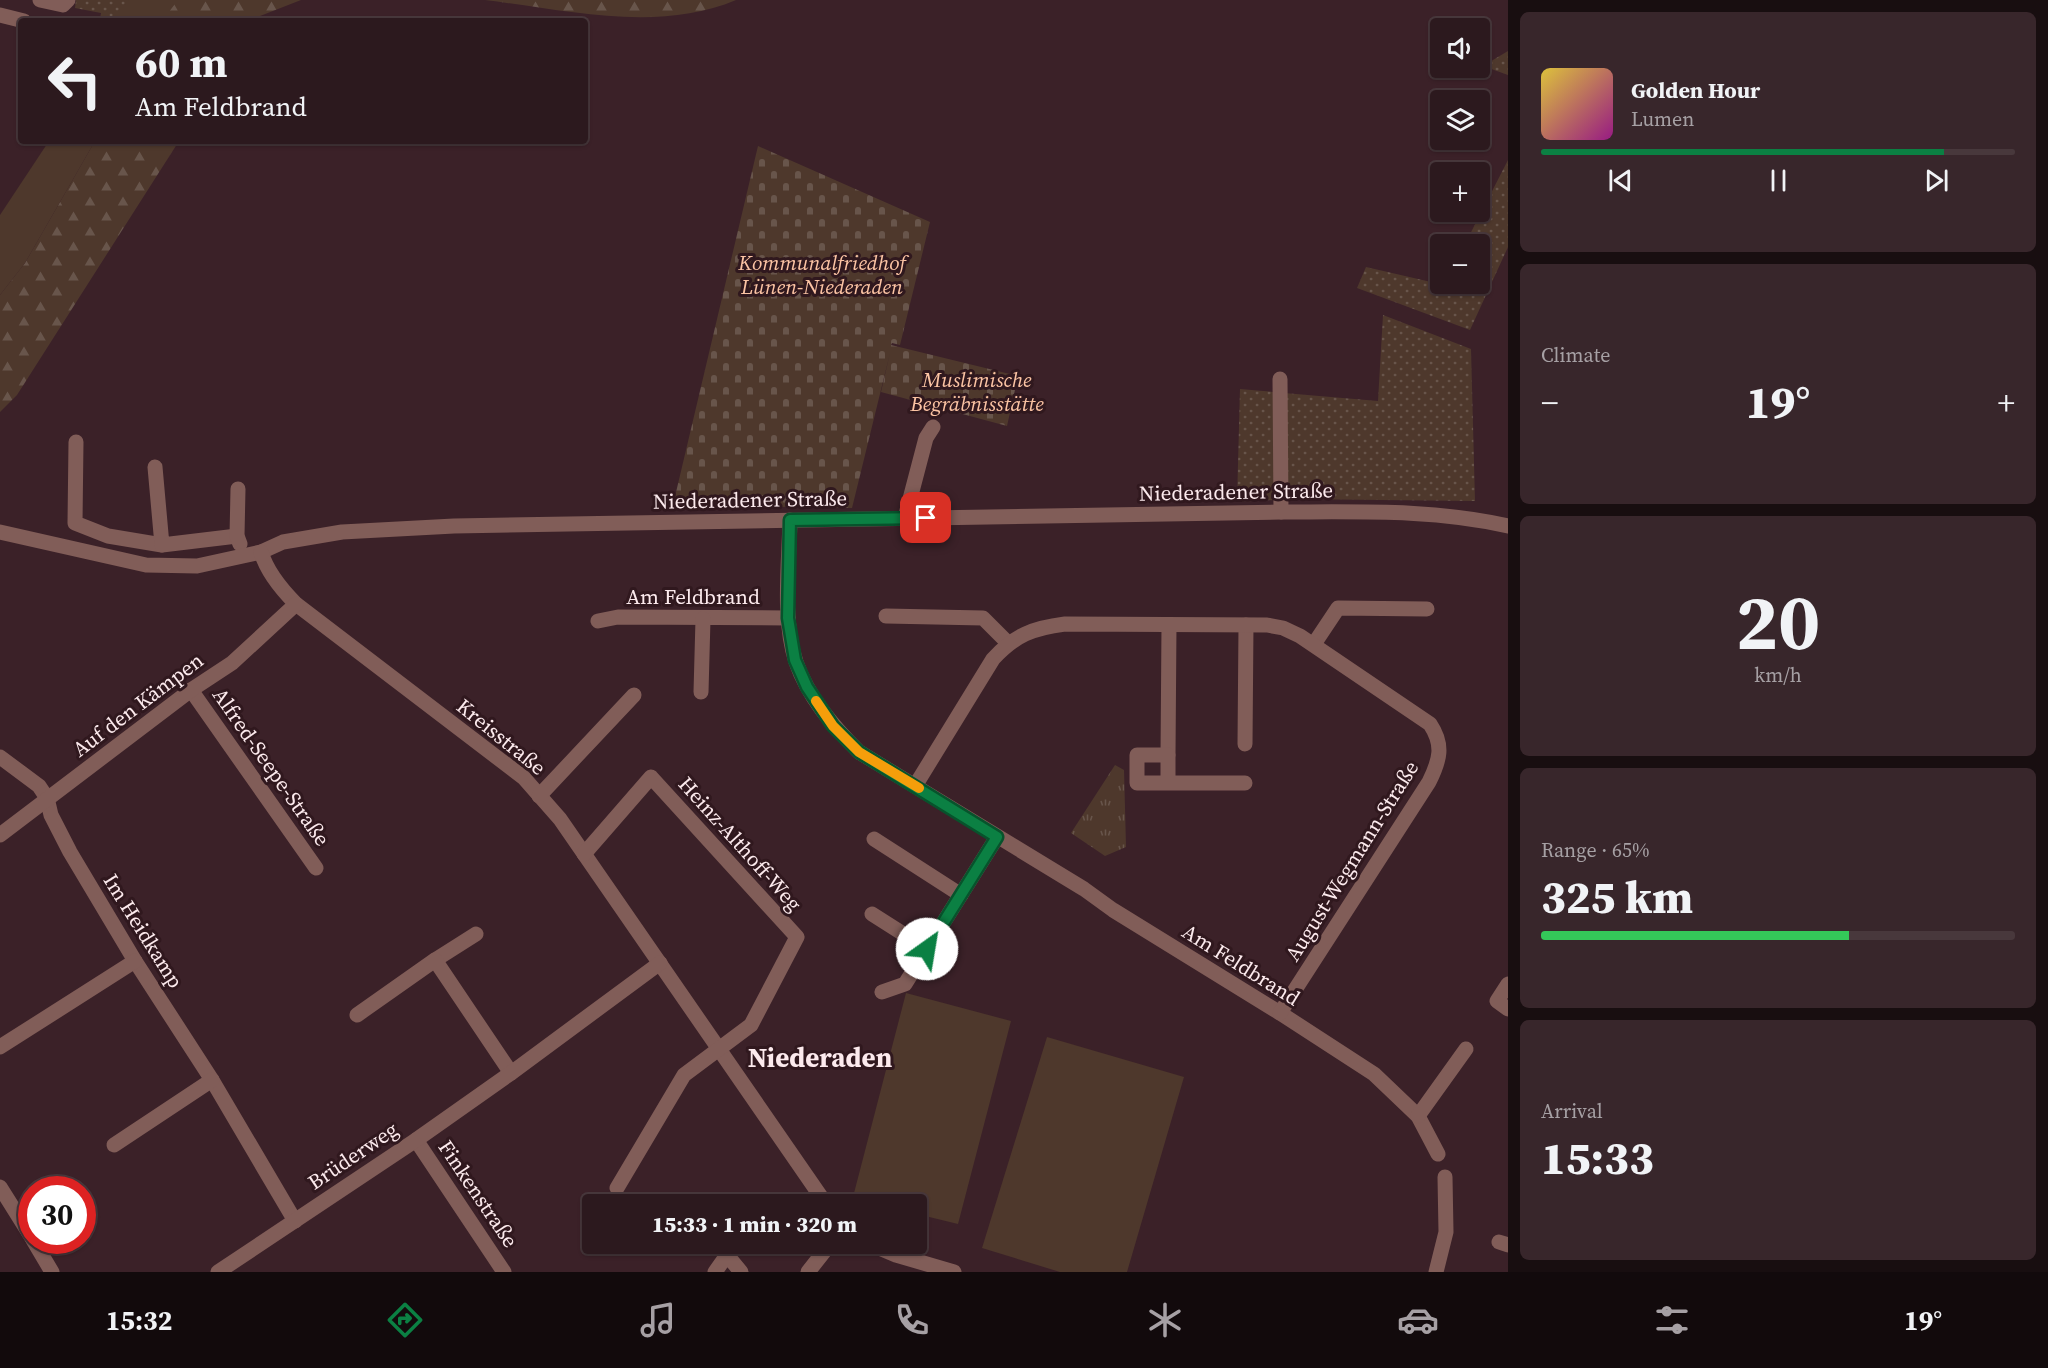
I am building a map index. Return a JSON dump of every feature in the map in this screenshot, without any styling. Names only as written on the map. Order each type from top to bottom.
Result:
[{"type":"street","points":[[40,0],[63,5],[68,0]]},
{"type":"street","points":[[0,15],[18,20]]},
{"type":"street","points":[[1280,379],[1281,512]]},
{"type":"street","points":[[905,518],[926,438],[933,427]]},
{"type":"street","points":[[76,442],[75,523],[108,536],[162,545],[237,536]]},
{"type":"street","points":[[155,467],[162,545]]},
{"type":"street","points":[[238,489],[237,536],[244,555]]},
{"type":"street","name":"Niederadener Straße","points":[[0,532],[146,565],[197,566],[261,552],[284,542],[346,532],[395,528],[1281,512],[1399,513],[1467,519],[1508,526]]},
{"type":"street","name":"Am Feldbrand","points":[[790,520],[788,618],[795,660],[807,687],[833,726],[859,752],[1084,890],[1374,1074],[1418,1116],[1438,1154]]},
{"type":"street","name":"Kreisstraße","points":[[261,552],[266,567],[296,604],[524,778],[560,819],[818,1194]]},
{"type":"street","name":"Auf den Kämpen","points":[[0,835],[191,690],[232,663],[296,604]]},
{"type":"street","points":[[1314,644],[1338,608],[1427,609]]},
{"type":"street","points":[[886,616],[982,618],[1008,643]]},
{"type":"street","name":"Am Feldbrand","points":[[598,621],[618,617],[788,618]]},
{"type":"street","points":[[701,692],[703,619]]},
{"type":"street","name":"August-Wegmann-Straße","points":[[915,786],[993,659],[1008,643],[1025,633],[1065,624],[1267,625],[1283,628],[1314,644],[1430,724],[1439,743],[1439,755],[1429,782],[1280,1013]]},
{"type":"street","points":[[1168,783],[1169,625]]},
{"type":"street","points":[[1245,744],[1246,625]]},
{"type":"street","name":"Alfred-Seepe-Straße","points":[[191,690],[316,868]]},
{"type":"street","points":[[540,796],[634,695]]},
{"type":"street","points":[[1168,755],[1137,756],[1137,783],[1245,783]]},
{"type":"street","points":[[0,757],[39,786],[47,798]]},
{"type":"street","name":"Heinz-Althoff-Weg","points":[[584,854],[651,777],[797,937],[751,1025],[719,1050]]},
{"type":"street","name":"Im Heidkamp","points":[[47,798],[51,815],[70,852],[135,961],[212,1080],[296,1221]]},
{"type":"street","points":[[882,992],[905,984],[997,837]]},
{"type":"street","points":[[874,839],[961,895]]},
{"type":"street","points":[[872,914],[927,949]]},
{"type":"street","points":[[357,1015],[476,934]]},
{"type":"street","points":[[435,960],[511,1073]]},
{"type":"street","points":[[0,1047],[135,961]]},
{"type":"street","name":"Brüderweg","points":[[218,1272],[416,1140],[660,963]]},
{"type":"street","points":[[1508,984],[1497,1001],[1508,1009]]},
{"type":"street","points":[[1418,1116],[1466,1048]]},
{"type":"street","points":[[617,1188],[684,1075],[719,1050]]},
{"type":"street","points":[[114,1145],[212,1080]]},
{"type":"street","name":"Finkenstraße","points":[[416,1140],[504,1272]]},
{"type":"street","points":[[1436,1272],[1446,1232],[1445,1177]]},
{"type":"street","points":[[0,1187],[18,1216]]},
{"type":"street","points":[[41,1254],[52,1272]]},
{"type":"street","points":[[808,1272],[822,1254]]},
{"type":"street","points":[[894,1254],[954,1272]]},
{"type":"street","points":[[715,1272],[727,1255],[741,1272]]},
{"type":"green space","points":[[76,0],[180,0],[165,18],[100,18],[101,13],[75,8]]},
{"type":"green space","points":[[129,0],[177,0],[163,18],[115,18]]},
{"type":"green space","points":[[178,0],[301,0],[259,18],[164,18]]},
{"type":"green space","points":[[485,0],[736,0],[706,10],[644,17],[579,13]]},
{"type":"green space","points":[[1508,51],[1508,75],[1490,69],[1490,62]]},
{"type":"green space","points":[[47,144],[93,144],[25,263],[0,295],[0,215]]},
{"type":"green space","points":[[93,144],[177,144],[17,395],[0,412],[0,295],[25,263]]},
{"type":"green space","name":"Kommunalfriedhof Lünen-Niederaden","points":[[758,146],[930,222],[900,345],[892,343],[891,345],[1018,376],[1007,426],[881,392],[890,353],[852,508],[673,505]]},
{"type":"green space","points":[[1508,160],[1508,247],[1490,286],[1490,234],[1470,234],[1476,222],[1490,222],[1490,195]]},
{"type":"green space","points":[[1366,267],[1430,282],[1430,294],[1486,294],[1470,330],[1357,288]]},
{"type":"green space","points":[[1383,315],[1471,349],[1475,501],[1288,499],[1284,393],[1378,401]]},
{"type":"green space","points":[[1240,389],[1274,392],[1274,500],[1237,502]]},
{"type":"green space","points":[[1115,765],[1124,770],[1126,847],[1105,856],[1071,833]]},
{"type":"green space","points":[[906,993],[1011,1021],[958,1224],[927,1216],[927,1194],[854,1194]]},
{"type":"green space","points":[[1047,1037],[1184,1077],[1127,1272],[1060,1272],[982,1248]]},
{"type":"slow traffic","points":[[816,701],[833,726],[859,752],[919,788]]},
{"type":"district","name":"Niederaden","points":[[820,1058]]},
{"type":"route","points":[[926,518],[790,520],[788,618],[795,660],[807,687],[833,726],[859,752],[997,837],[927,949]]},
{"type":"park label","name":"Muslimische Begräbnisstätte","points":[[977,392]]}]
